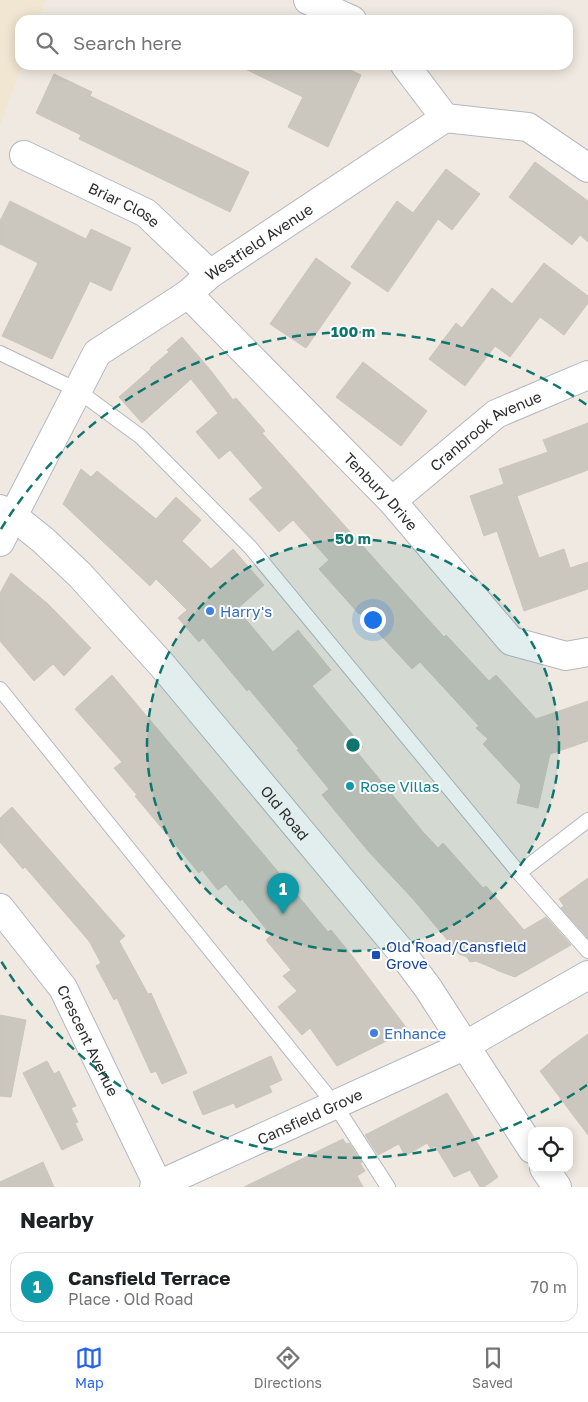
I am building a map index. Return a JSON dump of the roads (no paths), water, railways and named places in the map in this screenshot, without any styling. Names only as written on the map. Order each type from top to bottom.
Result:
[{"type":"street","points":[[308,0],[341,15]]},
{"type":"street","points":[[409,70],[445,118],[528,127],[588,168]]},
{"type":"street","name":"Westfield Avenue","points":[[0,542],[6,512],[97,353],[188,294],[210,274],[445,118]]},
{"type":"street","name":"Briar Close","points":[[24,155],[146,213],[210,274]]},
{"type":"street","name":"Tenbury Drive","points":[[188,294],[392,502],[511,641],[566,656],[588,652]]},
{"type":"street","name":"Cranbrook Avenue","points":[[392,502],[496,414],[588,376]]},
{"type":"street","name":"Old Road","points":[[6,512],[43,540],[80,575],[162,665],[399,949],[466,1045],[528,1143]]},
{"type":"street","name":"Crescent Avenue","points":[[1,911],[64,988],[156,1186]]},
{"type":"street","name":"Cansfield Grove","points":[[156,1186],[466,1045],[587,971]]},
{"type":"street","points":[[547,1172],[557,1187]]},
{"type":"lane","points":[[0,353],[77,390],[140,437],[250,547],[519,874],[587,971]]},
{"type":"lane","points":[[0,689],[335,1105],[388,1187]]},
{"type":"lane","points":[[519,874],[588,820]]},
{"type":"place","name":"Harry's","points":[[210,611]]},
{"type":"place","name":"Rose Villas","points":[[350,786]]},
{"type":"place","name":"Cansfield Terrace","points":[[283,914]]},
{"type":"place","name":"Old Road/Cansfield Grove","points":[[376,955]]},
{"type":"place","name":"Enhance","points":[[374,1033]]}]
